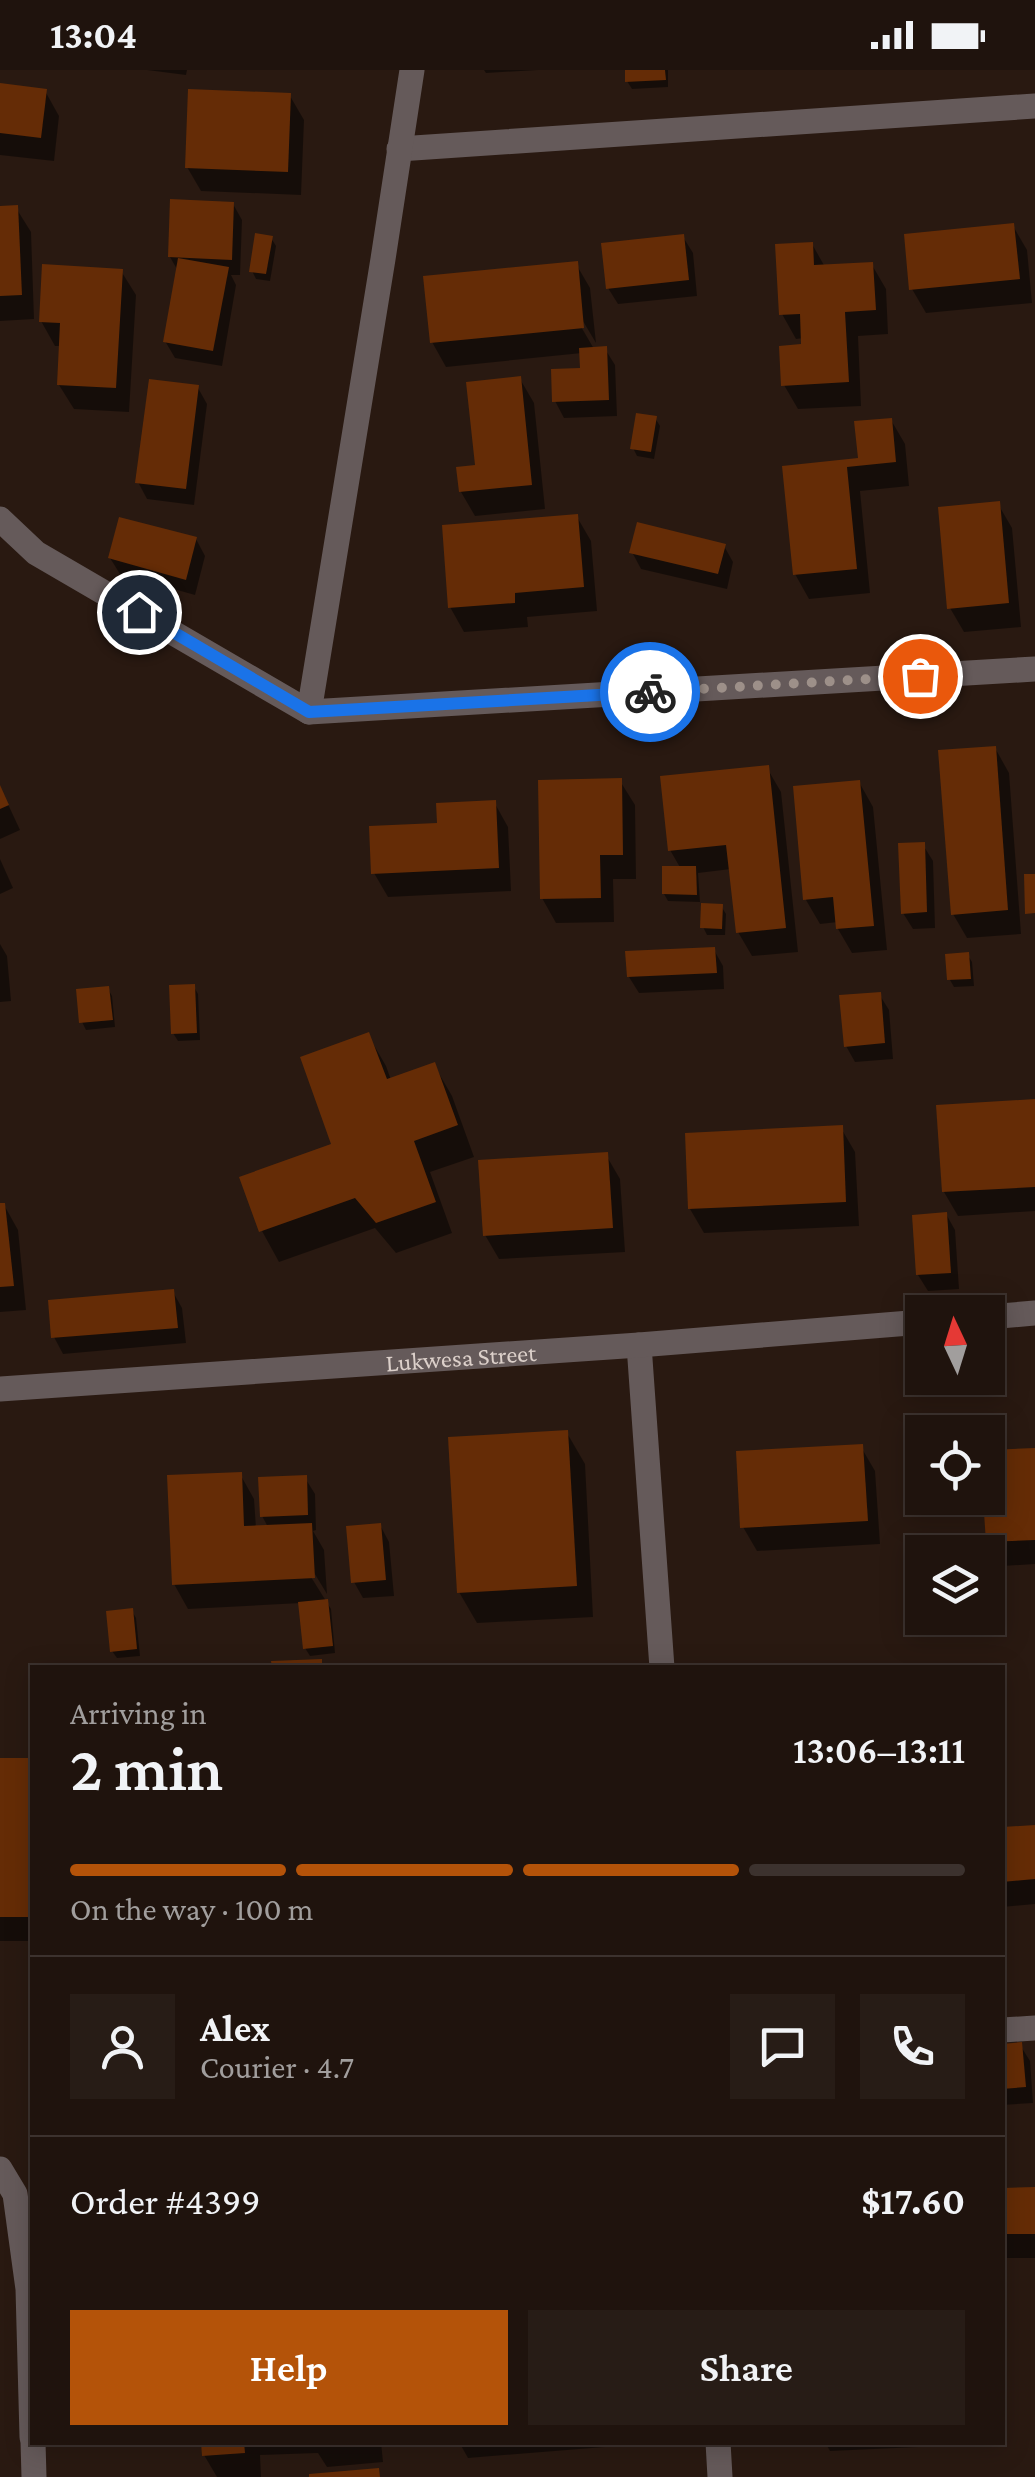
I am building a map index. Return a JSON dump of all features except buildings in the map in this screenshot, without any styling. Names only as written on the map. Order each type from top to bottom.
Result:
[{"type":"street","points":[[309,712],[412,70]]},
{"type":"street","points":[[399,148],[1035,106]]},
{"type":"street","points":[[0,519],[36,553],[309,712],[1035,669]]},
{"type":"street","points":[[1005,1316],[1035,1313]]},
{"type":"street","name":"Lukwesa Street","points":[[0,1388],[905,1323]]},
{"type":"street","points":[[638,1344],[662,1665]]},
{"type":"street","points":[[1005,2030],[1035,2028]]},
{"type":"street","points":[[0,2169],[15,2194],[28,2289],[30,2349]]},
{"type":"street","points":[[33,2445],[34,2477]]},
{"type":"street","points":[[718,2445],[720,2477]]},
{"type":"way so far","points":[[650,692],[920,676]]},
{"type":"route","points":[[139,612],[309,712],[650,692]]}]
